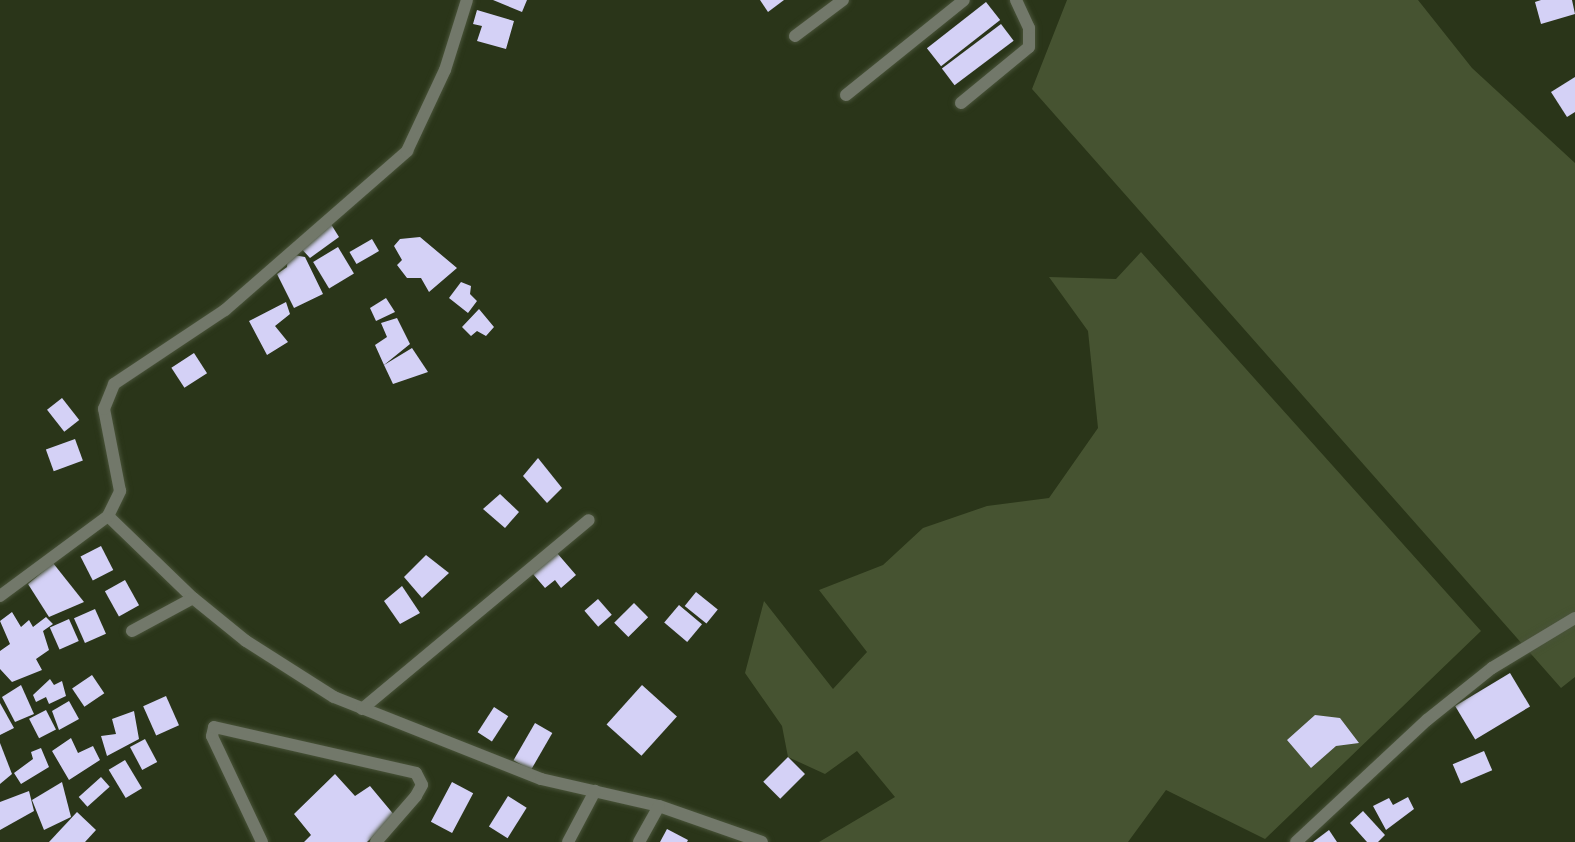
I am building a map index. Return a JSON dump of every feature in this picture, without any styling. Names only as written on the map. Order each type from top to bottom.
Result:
[{"type":"street","points":[[0,596],[108,516],[120,491],[104,408],[114,384],[225,310],[336,211],[392,168],[421,129],[467,0]]},
{"type":"street","points":[[795,36],[843,0]]},
{"type":"street","points":[[846,95],[964,0]]},
{"type":"street","points":[[961,103],[1029,47],[1029,28],[1016,0]]},
{"type":"street","points":[[108,516],[193,598],[246,641],[334,697],[541,779],[659,806],[762,842]]},
{"type":"street","points":[[362,709],[589,520]]},
{"type":"street","points":[[132,631],[193,598]]},
{"type":"street","points":[[1296,842],[1437,713],[1492,668],[1575,618]]},
{"type":"street","points":[[262,842],[212,736],[214,727],[416,773],[422,785],[416,796],[379,841]]},
{"type":"street","points":[[568,842],[595,791]]},
{"type":"street","points":[[639,842],[659,806]]},
{"type":"green space","points":[[1067,0],[1418,0],[1472,68],[1575,163],[1575,677],[1561,688],[1032,89]]},
{"type":"green space","points":[[1141,252],[1481,631],[1265,839],[1166,790],[1128,842],[819,842],[895,797],[857,751],[825,774],[788,757],[782,726],[745,673],[764,601],[833,689],[867,652],[819,590],[883,565],[923,528],[987,506],[1049,498],[1098,428],[1088,331],[1049,277],[1116,279]]},
{"type":"building","points":[[493,0],[527,0],[522,12]]},
{"type":"building","points":[[760,0],[784,0],[768,12]]},
{"type":"building","points":[[1572,0],[1575,14],[1541,24],[1535,2]]},
{"type":"building","points":[[986,2],[1000,20],[941,66],[927,48]]},
{"type":"building","points":[[477,10],[514,21],[506,49],[477,41],[482,26],[473,24]]},
{"type":"building","points":[[1001,24],[1014,41],[955,85],[942,69]]},
{"type":"building","points":[[1575,77],[1575,112],[1567,117],[1551,92]]},
{"type":"building","points":[[329,221],[339,237],[310,258],[298,245]]},
{"type":"building","points":[[420,237],[457,268],[429,292],[421,278],[407,278],[397,265],[402,260],[394,246],[400,239]]},
{"type":"building","points":[[372,239],[379,251],[356,264],[349,252]]},
{"type":"building","points":[[338,247],[354,274],[329,289],[313,262]]},
{"type":"building","points":[[288,254],[305,257],[323,294],[294,308],[277,274],[287,267]]},
{"type":"building","points":[[461,282],[471,286],[470,294],[477,301],[468,313],[449,298]]},
{"type":"building","points":[[386,298],[395,312],[376,321],[370,308]]},
{"type":"building","points":[[286,302],[290,314],[275,326],[288,342],[267,355],[249,321]]},
{"type":"building","points":[[479,309],[494,327],[486,336],[477,331],[471,336],[462,327]]},
{"type":"building","points":[[397,318],[410,344],[384,365],[375,345],[387,337],[381,323]]},
{"type":"building","points":[[412,348],[428,372],[393,384],[384,365]]},
{"type":"building","points":[[194,353],[207,373],[184,388],[171,368]]},
{"type":"building","points":[[62,398],[79,420],[64,432],[47,410]]},
{"type":"building","points":[[75,439],[83,461],[54,471],[46,450]]},
{"type":"building","points":[[538,458],[562,488],[547,503],[523,476]]},
{"type":"building","points":[[500,494],[519,512],[505,528],[483,509]]},
{"type":"building","points":[[101,546],[113,570],[93,580],[81,556]]},
{"type":"building","points":[[557,553],[576,575],[561,588],[555,580],[545,588],[533,574]]},
{"type":"building","points":[[426,555],[449,573],[422,598],[404,577]]},
{"type":"building","points":[[53,563],[84,602],[49,617],[28,584]]},
{"type":"building","points":[[125,580],[139,605],[119,617],[105,591]]},
{"type":"building","points":[[402,586],[420,613],[400,624],[384,601]]},
{"type":"building","points":[[696,592],[718,610],[706,624],[685,606]]},
{"type":"building","points":[[598,599],[612,615],[598,627],[584,611]]},
{"type":"building","points":[[634,603],[648,617],[628,637],[614,623]]},
{"type":"building","points":[[679,605],[702,624],[687,642],[664,623]]},
{"type":"building","points":[[95,609],[106,634],[85,643],[74,618]]},
{"type":"building","points":[[12,612],[21,627],[29,620],[33,627],[46,617],[53,624],[43,631],[49,650],[36,659],[42,670],[12,682],[0,669],[0,651],[10,644],[0,621]]},
{"type":"building","points":[[69,619],[79,641],[60,649],[50,628]]},
{"type":"building","points":[[1510,673],[1530,706],[1475,739],[1455,706]]},
{"type":"building","points":[[92,675],[104,693],[84,707],[72,688]]},
{"type":"building","points":[[50,679],[54,685],[62,681],[66,696],[49,704],[46,697],[36,702],[33,695]]},
{"type":"building","points":[[21,685],[34,714],[15,722],[2,697]]},
{"type":"building","points":[[642,685],[677,716],[641,756],[607,724]]},
{"type":"building","points":[[166,696],[179,725],[156,735],[143,706]]},
{"type":"building","points":[[69,701],[79,719],[59,730],[52,711]]},
{"type":"building","points":[[0,703],[14,728],[0,735]]},
{"type":"building","points":[[494,707],[508,716],[492,741],[478,732]]},
{"type":"building","points":[[46,710],[56,730],[39,738],[29,719]]},
{"type":"building","points":[[134,711],[139,739],[107,756],[101,736],[116,734],[112,719]]},
{"type":"building","points":[[1315,715],[1340,718],[1359,743],[1336,746],[1311,768],[1287,740]]},
{"type":"building","points":[[535,723],[552,733],[531,770],[514,760]]},
{"type":"building","points":[[71,738],[78,753],[93,746],[100,760],[69,780],[52,751]]},
{"type":"building","points":[[145,739],[157,762],[142,770],[130,747]]},
{"type":"building","points":[[0,743],[12,774],[0,784]]},
{"type":"building","points":[[41,748],[49,767],[21,784],[14,773],[33,759],[31,752]]},
{"type":"building","points":[[1484,751],[1492,770],[1461,784],[1453,764]]},
{"type":"building","points":[[788,757],[805,774],[780,799],[763,782]]},
{"type":"building","points":[[125,760],[142,788],[126,798],[109,770]]},
{"type":"building","points":[[335,774],[355,796],[370,786],[395,816],[367,842],[304,842],[311,835],[294,814]]},
{"type":"building","points":[[101,777],[110,787],[87,807],[79,797]]},
{"type":"building","points":[[62,782],[71,817],[44,830],[32,800]]},
{"type":"building","points":[[452,782],[473,793],[452,833],[431,822]]},
{"type":"building","points":[[29,791],[34,811],[0,830],[0,802]]},
{"type":"building","points":[[508,796],[527,808],[508,838],[489,827]]},
{"type":"building","points":[[1408,797],[1414,809],[1386,830],[1373,806],[1389,798],[1393,805]]},
{"type":"building","points":[[1363,811],[1385,835],[1378,842],[1367,842],[1350,823]]},
{"type":"building","points":[[77,812],[96,830],[85,842],[49,842]]},
{"type":"building","points":[[667,829],[688,840],[687,842],[660,842]]},
{"type":"building","points":[[1329,830],[1337,842],[1313,842]]}]
